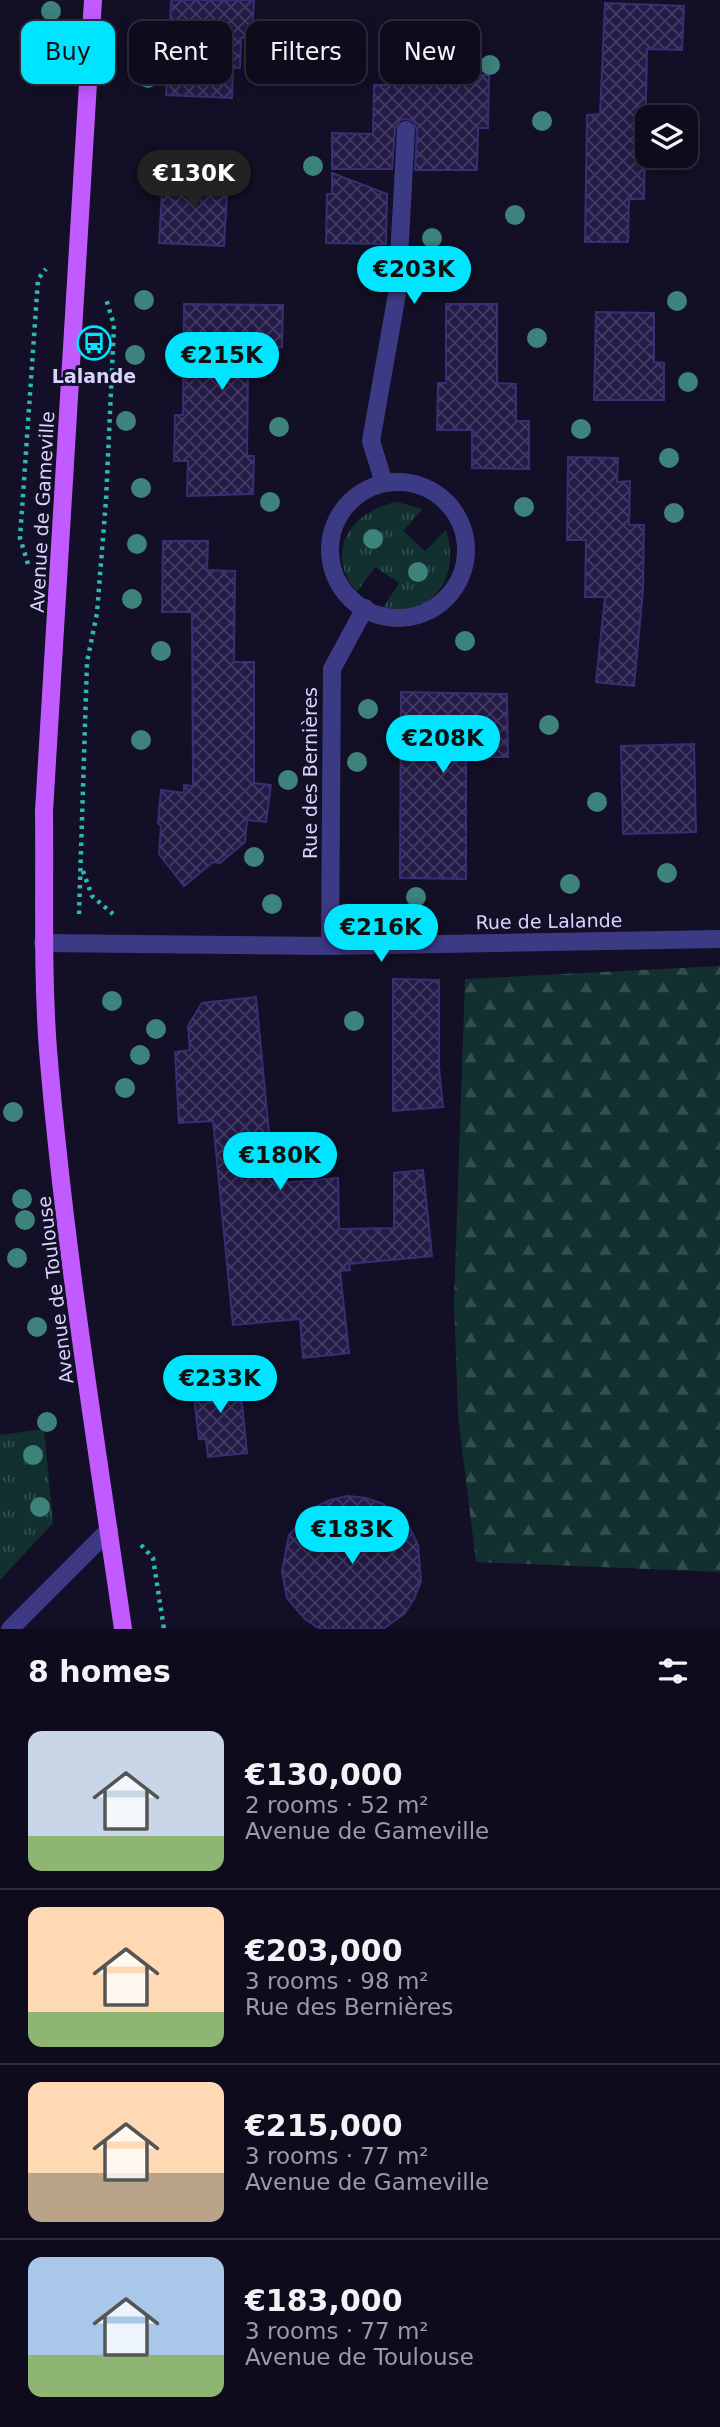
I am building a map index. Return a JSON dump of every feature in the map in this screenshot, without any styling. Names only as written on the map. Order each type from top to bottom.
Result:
[{"type":"main road","name":"Avenue de Gameville","points":[[43,943],[44,811],[93,0]]},
{"type":"main road","name":"Avenue de Toulouse","points":[[43,943],[49,1060],[73,1276],[123,1629]]},
{"type":"street","points":[[384,483],[371,441],[397,294],[406,130]]},
{"type":"street","points":[[403,482],[422,486],[439,496],[453,510],[464,536],[464,565],[457,583],[445,598],[430,610],[412,617],[392,618],[365,608],[343,590],[334,572],[330,554],[331,534],[350,501],[366,489],[384,483],[403,482]]},
{"type":"street","name":"Rue des Bernières","points":[[330,946],[332,669],[365,608]]},
{"type":"street","name":"Rue de Lalande","points":[[43,943],[330,946],[720,939]]},
{"type":"street","points":[[10,1629],[109,1530]]},
{"type":"path","points":[[104,289],[114,325],[114,338],[97,613],[87,662],[81,867],[92,896],[105,909],[123,920]]},
{"type":"green space","points":[[397,502],[423,509],[403,531],[425,551],[446,530],[450,547],[450,563],[439,590],[429,600],[401,609],[383,608],[399,583],[375,567],[357,592],[342,563],[347,535],[355,524],[367,514]]},
{"type":"green space","points":[[720,966],[720,1572],[476,1562],[458,1415],[454,1302],[465,979]]},
{"type":"green space","points":[[44,1429],[53,1523],[0,1580],[0,1435]]},
{"type":"building","points":[[171,0],[254,0],[253,21],[246,21],[246,38],[241,38],[240,68],[233,68],[232,98],[166,95],[167,84],[232,84],[232,21],[170,21]]},
{"type":"building","points":[[605,3],[684,6],[682,50],[647,49],[646,105],[635,105],[635,168],[645,168],[644,199],[629,199],[628,242],[585,242],[587,115],[600,114]]},
{"type":"building","points":[[480,75],[489,75],[488,128],[478,128],[477,170],[415,170],[417,130],[413,121],[406,119],[400,120],[395,129],[392,169],[332,169],[332,133],[373,134],[374,85],[480,84]]},
{"type":"building","points":[[332,173],[387,194],[386,244],[326,243],[327,194],[332,194]]},
{"type":"building","points":[[163,175],[228,178],[224,246],[159,243]]},
{"type":"building","points":[[184,304],[283,305],[282,347],[273,348],[273,369],[248,369],[247,456],[254,456],[253,494],[187,496],[188,461],[174,461],[175,415],[183,415]]},
{"type":"building","points":[[446,304],[497,304],[497,383],[516,384],[516,421],[529,421],[529,469],[472,468],[472,430],[437,430],[438,383],[446,383]]},
{"type":"building","points":[[596,312],[654,313],[654,362],[664,363],[664,400],[594,400]]},
{"type":"building","points":[[568,457],[618,458],[617,482],[630,481],[629,525],[644,525],[643,590],[634,686],[596,682],[605,597],[585,597],[586,540],[567,540]]},
{"type":"building","points":[[163,541],[208,541],[207,570],[235,571],[234,662],[254,662],[254,783],[271,785],[266,822],[247,820],[245,842],[220,863],[213,862],[184,886],[159,854],[161,826],[158,823],[161,790],[184,793],[184,785],[193,786],[192,612],[162,612]]},
{"type":"building","points":[[401,692],[507,694],[508,757],[466,757],[466,879],[400,878]]},
{"type":"building","points":[[694,744],[696,832],[623,834],[621,746]]},
{"type":"building","points":[[393,979],[439,980],[439,1067],[443,1107],[393,1111]]},
{"type":"building","points":[[256,997],[270,1143],[275,1143],[279,1183],[338,1178],[339,1229],[394,1228],[394,1173],[423,1170],[432,1256],[349,1264],[350,1270],[340,1271],[349,1353],[303,1358],[300,1319],[233,1325],[213,1121],[179,1123],[175,1052],[190,1050],[188,1026],[202,1003]]},
{"type":"building","points":[[239,1374],[247,1453],[208,1457],[206,1439],[199,1439],[192,1380]]},
{"type":"building","points":[[348,1496],[383,1504],[410,1528],[418,1545],[421,1581],[414,1599],[404,1614],[383,1629],[320,1629],[305,1619],[287,1598],[282,1571],[289,1535],[313,1508]]},
{"type":"place","name":"Lalande","points":[[94,343]]}]
